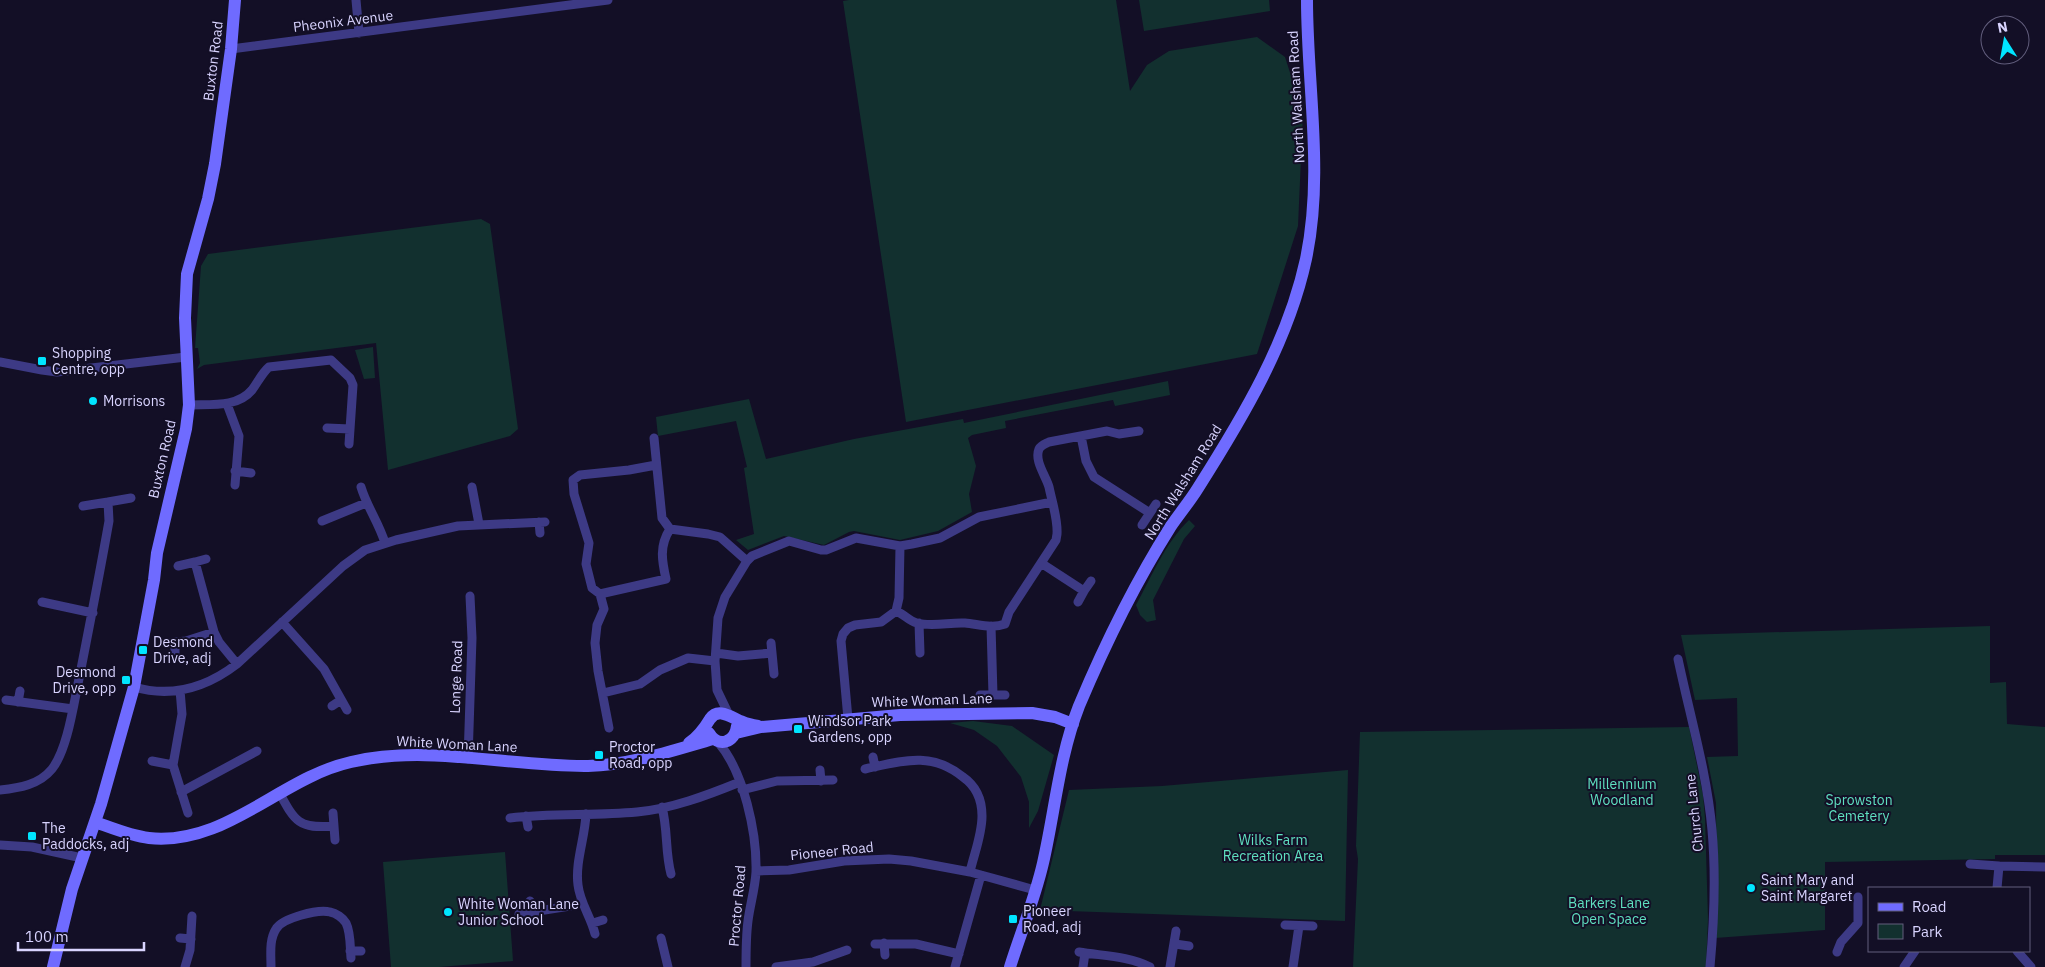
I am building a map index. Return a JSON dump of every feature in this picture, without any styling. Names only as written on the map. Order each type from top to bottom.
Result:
[{"type":"street","name":"Buxton Road","points":[[53,967],[72,889],[95,822],[134,687],[151,597],[157,553],[180,457],[188,405],[184,298],[187,274],[210,190],[231,50],[235,0]]},
{"type":"street","points":[[356,0],[359,33]]},
{"type":"street","name":"Pheonix Avenue","points":[[231,50],[359,33],[532,5],[607,0]]},
{"type":"street","name":"North Walsham Road","points":[[1010,967],[1043,863],[1056,789],[1078,708],[1122,611],[1172,526],[1222,449],[1256,391],[1284,332],[1296,295],[1307,251],[1315,177],[1307,45],[1307,0]]},
{"type":"street","points":[[0,362],[57,372],[186,357]]},
{"type":"street","points":[[188,405],[227,404],[250,392],[269,367],[331,360],[350,378],[353,385],[349,444]]},
{"type":"street","points":[[227,404],[239,436],[235,485]]},
{"type":"street","points":[[327,428],[350,429]]},
{"type":"street","points":[[896,611],[919,624],[991,626],[1005,624],[1012,607],[1058,534],[1048,486],[1038,455],[1039,450],[1049,442],[1107,431],[1127,437],[1139,431]]},
{"type":"street","points":[[1081,436],[1086,461],[1094,477],[1150,513]]},
{"type":"street","points":[[654,438],[662,518],[670,529],[720,537],[747,561]]},
{"type":"street","points":[[609,728],[598,671],[595,634],[604,609],[600,594],[590,584],[586,564],[589,543],[574,494],[573,480],[580,475],[656,465]]},
{"type":"street","points":[[235,471],[251,473]]},
{"type":"street","points":[[361,486],[366,503],[380,527],[385,543]]},
{"type":"street","points":[[472,487],[479,524]]},
{"type":"street","points":[[84,506],[131,498]]},
{"type":"street","points":[[0,790],[32,783],[52,769],[59,756],[73,709],[92,613],[109,521],[108,502]]},
{"type":"street","points":[[716,740],[709,733],[717,690],[716,657],[720,608],[747,561],[752,556],[789,541],[821,550],[826,550],[856,538],[900,546],[940,538],[980,517],[1052,502]]},
{"type":"street","points":[[322,520],[366,503]]},
{"type":"street","points":[[1142,525],[1156,504]]},
{"type":"street","points":[[134,687],[146,691],[180,690],[208,683],[237,664],[356,556],[365,550],[436,530],[479,524],[542,522],[540,533]]},
{"type":"street","points":[[600,594],[666,580],[661,556],[663,543],[670,529]]},
{"type":"street","points":[[848,719],[841,633],[855,625],[880,622],[896,611],[899,598],[900,546]]},
{"type":"street","points":[[178,566],[206,559]]},
{"type":"street","points":[[195,562],[214,632],[219,642],[237,664]]},
{"type":"street","points":[[1041,563],[1084,591]]},
{"type":"street","points":[[1078,602],[1091,581]]},
{"type":"street","name":"Longe Road","points":[[468,759],[472,638],[470,596]]},
{"type":"street","points":[[42,602],[92,613]]},
{"type":"street","points":[[282,622],[324,669],[347,710]]},
{"type":"street","points":[[919,624],[920,653]]},
{"type":"street","points":[[991,626],[993,695]]},
{"type":"street","points":[[175,654],[171,643],[214,632]]},
{"type":"street","points":[[771,643],[774,674]]},
{"type":"street","points":[[602,692],[640,684],[660,670],[688,658],[772,653]]},
{"type":"street","name":"Church Lane","points":[[1678,659],[1702,766],[1712,831],[1713,934],[1710,967]]},
{"type":"street","points":[[180,690],[182,714],[173,765],[188,813]]},
{"type":"street","points":[[717,690],[736,725],[734,736]]},
{"type":"street","points":[[18,702],[20,691]]},
{"type":"street","points":[[980,695],[1005,695]]},
{"type":"street","points":[[6,700],[73,709]]},
{"type":"street","points":[[332,706],[341,700]]},
{"type":"street","name":"White Woman Lane","points":[[685,746],[700,735],[710,721],[724,713],[761,726]]},
{"type":"street","name":"White Woman Lane","points":[[95,822],[115,830],[148,838],[189,836],[206,832],[224,824],[323,770],[368,758],[411,755],[556,765],[604,765],[656,756],[685,746],[716,740],[726,742],[734,736],[761,726],[900,715],[1017,713],[1055,717],[1073,724]]},
{"type":"street","name":"Proctor Road","points":[[734,736],[732,747],[736,771]]},
{"type":"street","name":"Proctor Road","points":[[716,740],[728,753],[736,771],[750,817],[756,871],[746,943],[746,967]]},
{"type":"street","points":[[181,792],[256,751]]},
{"type":"street","points":[[873,757],[875,767]]},
{"type":"street","points":[[152,761],[173,765]]},
{"type":"street","points":[[865,769],[904,761],[938,761],[955,770],[972,783],[979,795],[982,814],[981,828],[970,872]]},
{"type":"street","points":[[820,770],[821,780]]},
{"type":"street","points":[[510,818],[554,814],[639,812],[741,786],[777,781],[832,780]]},
{"type":"street","points":[[280,792],[296,820],[305,826],[334,826]]},
{"type":"street","points":[[662,807],[666,824],[666,857],[670,874]]},
{"type":"street","points":[[333,813],[335,840]]},
{"type":"street","points":[[586,814],[578,885],[582,902],[593,923],[595,934]]},
{"type":"street","points":[[526,816],[528,827]]},
{"type":"street","points":[[0,845],[39,848],[82,858]]},
{"type":"street","name":"Pioneer Road","points":[[756,871],[789,870],[844,861],[889,859],[911,861],[970,872],[1035,890]]},
{"type":"street","points":[[1970,864],[2045,867]]},
{"type":"street","points":[[1997,887],[1999,866]]},
{"type":"street","points":[[954,967],[981,875]]},
{"type":"street","points":[[1837,952],[1841,942],[1858,923],[1862,907],[1858,897]]},
{"type":"street","points":[[530,901],[532,911]]},
{"type":"street","points":[[519,914],[570,906],[582,902]]},
{"type":"street","points":[[271,967],[271,946],[274,931],[278,925],[294,917],[324,911],[336,914],[346,924],[351,955],[361,950]]},
{"type":"street","points":[[185,967],[191,939],[192,916]]},
{"type":"street","points":[[593,923],[603,920]]},
{"type":"street","points":[[1285,925],[1313,926]]},
{"type":"street","points":[[1293,967],[1299,926]]},
{"type":"street","points":[[1170,967],[1176,931]]},
{"type":"street","points":[[180,938],[191,939]]},
{"type":"street","points":[[661,938],[668,967]]},
{"type":"street","points":[[885,955],[879,944],[916,944],[958,954]]},
{"type":"street","points":[[1175,944],[1189,946]]},
{"type":"street","points":[[664,950],[673,948]]},
{"type":"street","points":[[776,967],[812,962],[847,950]]},
{"type":"street","points":[[1904,967],[1913,952]]},
{"type":"street","points":[[2018,952],[2032,967]]},
{"type":"street","points":[[1083,967],[1082,953],[1137,961],[1150,967]]},
{"type":"street","points":[[836,954],[839,964]]},
{"type":"green space","points":[[1116,0],[1130,91],[1147,65],[1169,51],[1257,37],[1285,57],[1303,113],[1298,226],[1257,354],[906,422],[843,1]]},
{"type":"green space","points":[[1139,0],[1269,0],[1270,11],[1144,31]]},
{"type":"green space","points":[[481,219],[490,224],[518,429],[510,436],[388,470],[376,343],[204,365],[197,369],[200,363],[198,348],[195,348],[201,266],[208,254]]},
{"type":"green space","points":[[373,347],[375,378],[364,379],[355,350]]},
{"type":"green space","points":[[1168,381],[1170,395],[1115,406],[1113,400],[1005,421],[1006,428],[972,435],[968,438],[976,466],[969,494],[972,512],[938,531],[900,540],[854,531],[824,545],[784,536],[748,550],[736,540],[754,534],[744,468],[747,467],[736,421],[658,436],[656,417],[749,399],[766,459],[854,439],[963,419],[964,423]]},
{"type":"green space","points":[[1189,520],[1195,526],[1184,539],[1153,600],[1156,620],[1147,622],[1140,615],[1136,605],[1166,549]]},
{"type":"green space","name":"Sprowston Cemetery","points":[[1990,626],[1990,683],[2006,682],[2007,724],[2045,727],[2045,855],[1995,855],[1995,859],[1825,862],[1825,930],[1715,938],[1717,934],[1716,803],[1707,757],[1738,756],[1737,698],[1695,700],[1681,635]]},
{"type":"green space","points":[[973,721],[1012,726],[1054,755],[1038,811],[1029,828],[1029,802],[1021,777],[997,746],[974,730],[950,723]]},
{"type":"green space","points":[[1689,727],[1703,795],[1705,818],[1708,919],[1706,967],[1353,967],[1358,859],[1356,846],[1360,732]]},
{"type":"green space","name":"Wilks Farm Recreation Area","points":[[1348,770],[1345,921],[1040,910],[1069,790],[1162,786]]},
{"type":"green space","points":[[505,852],[513,961],[439,967],[391,967],[383,862]]},
{"type":"place","name":"Shopping Centre, opp","points":[[42,361]]},
{"type":"place","name":"Morrisons","points":[[93,401]]},
{"type":"place","name":"Desmond Drive, adj","points":[[143,650]]},
{"type":"place","name":"Desmond Drive, opp","points":[[126,680]]},
{"type":"place","name":"Windsor Park Gardens, opp","points":[[798,729]]},
{"type":"place","name":"Proctor Road, opp","points":[[599,755]]},
{"type":"place","name":"The Paddocks, adj","points":[[32,836]]},
{"type":"place","name":"Saint Mary and Saint Margaret","points":[[1751,888]]},
{"type":"place","name":"White Woman Lane Junior School","points":[[448,912]]},
{"type":"place","name":"Pioneer Road, adj","points":[[1013,919]]},
{"type":"park label","name":"Millennium Woodland","points":[[1622,792]]},
{"type":"park label","name":"Barkers Lane Open Space","points":[[1609,912]]}]
